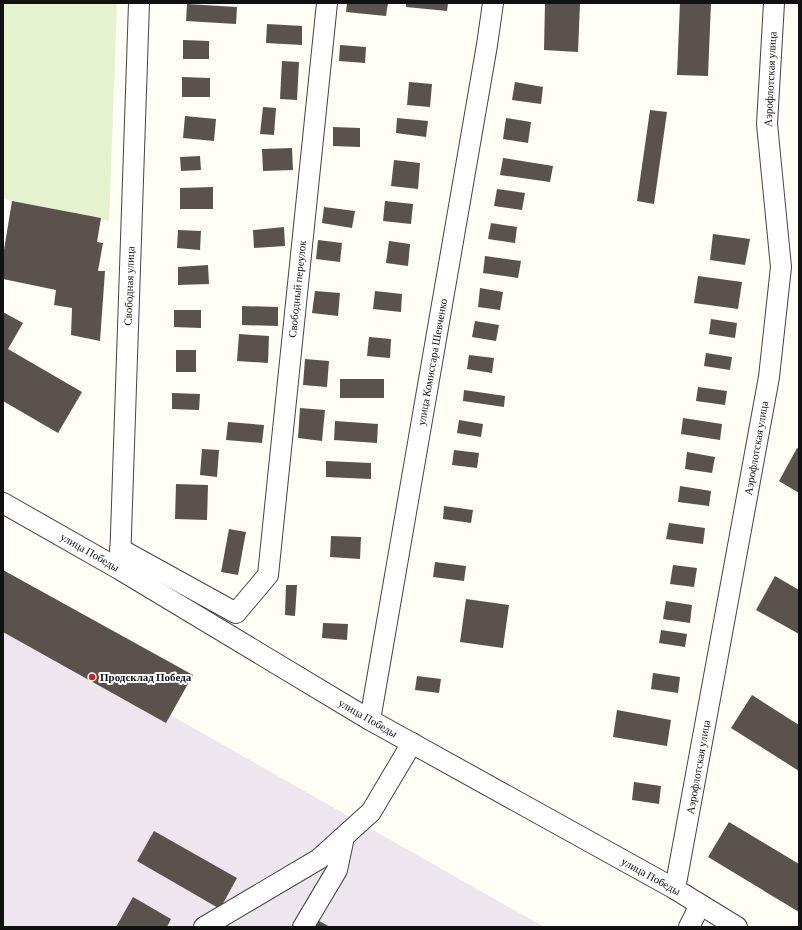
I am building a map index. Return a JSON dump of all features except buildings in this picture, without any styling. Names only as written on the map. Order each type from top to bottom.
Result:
[{"type":"street","name":"Свободная улица","points":[[119,569],[139,3]]},
{"type":"street","name":"Свободный переулок","points":[[120,549],[236,613],[268,575],[327,3]]},
{"type":"street","name":"улица Комиссара Шевченко","points":[[370,720],[493,3]]},
{"type":"street","name":"Аэрофлотская улица","points":[[676,889],[769,377],[781,267],[767,124],[774,3]]},
{"type":"street","name":"улица Победы","points":[[3,503],[119,569],[370,720],[676,889],[737,927]]},
{"type":"street","points":[[204,927],[319,859],[344,837],[371,812],[412,743]]},
{"type":"street","points":[[303,927],[337,870],[344,837]]},
{"type":"street","points":[[689,927],[700,905]]},
{"type":"shaded area","points":[[3,620],[544,927],[3,927]]},
{"type":"green space","points":[[3,3],[117,3],[109,221],[3,199]]},
{"type":"place","name":"Продсклад Победа","points":[[92,677]]}]
